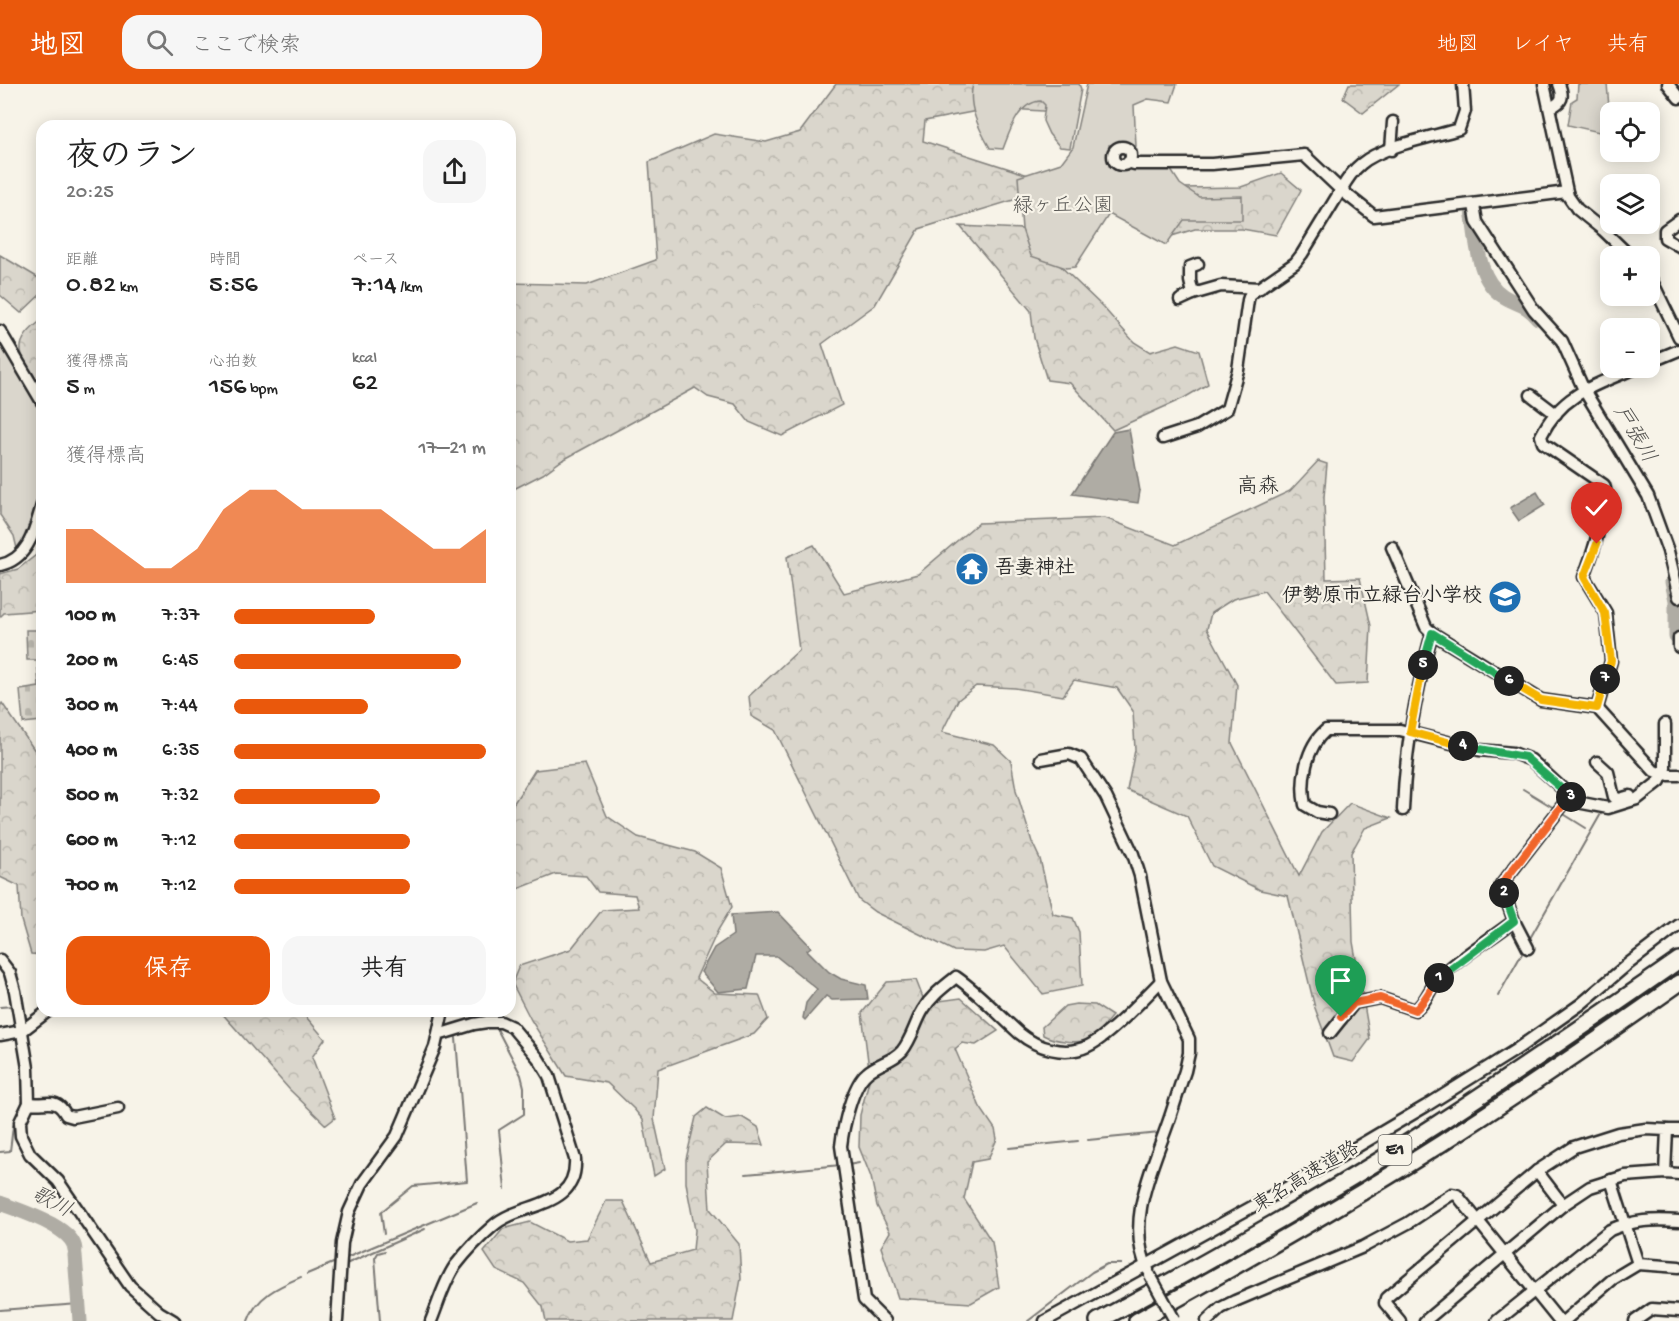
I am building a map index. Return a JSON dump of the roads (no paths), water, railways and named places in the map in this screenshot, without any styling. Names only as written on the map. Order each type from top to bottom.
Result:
[{"type":"highway","name":"東名高速道路","points":[[1098,1321],[1312,1200],[1429,1129],[1548,1052],[1679,960]]},
{"type":"highway","name":"東名高速道路","points":[[1137,1321],[1322,1216],[1441,1143],[1552,1071],[1679,983]]},
{"type":"street","points":[[1163,438],[1197,427],[1227,409],[1238,370],[1250,294],[1295,262],[1302,254],[1348,176],[1362,163],[1376,154],[1459,129],[1465,111],[1463,84]]},
{"type":"street","points":[[1544,84],[1567,192],[1577,208],[1620,246]]},
{"type":"street","points":[[1550,108],[1560,104],[1562,99],[1559,84]]},
{"type":"street","points":[[1668,84],[1679,98]]},
{"type":"street","points":[[1391,150],[1393,122]]},
{"type":"street","points":[[1128,162],[1134,164],[1212,164],[1304,155],[1341,190],[1374,216],[1567,192]]},
{"type":"street","points":[[1474,205],[1477,222],[1534,310],[1562,341],[1584,390],[1648,496],[1668,551],[1679,597]]},
{"type":"street","points":[[1679,220],[1665,230],[1665,238],[1679,246]]},
{"type":"street","points":[[1193,294],[1190,267],[1198,264]]},
{"type":"street","points":[[1180,300],[1221,286],[1260,288]]},
{"type":"street","points":[[1660,298],[1679,337]]},
{"type":"street","points":[[0,331],[36,392]]},
{"type":"street","points":[[1660,358],[1679,350]]},
{"type":"street","points":[[1597,708],[1611,661],[1605,613],[1584,577],[1597,544],[1601,510],[1607,492],[1605,485],[1543,443],[1542,433],[1564,403],[1584,390],[1612,378]]},
{"type":"street","points":[[1531,395],[1556,414]]},
{"type":"street","points":[[0,565],[13,560],[24,550],[36,525]]},
{"type":"street","points":[[1668,551],[1679,544]]},
{"type":"street","points":[[1392,547],[1426,627],[1432,633],[1541,700],[1597,708],[1651,767],[1659,773],[1679,775]]},
{"type":"street","points":[[1403,810],[1410,732],[1420,677],[1432,633]]},
{"type":"street","points":[[1679,638],[1679,647]]},
{"type":"street","points":[[1329,814],[1317,812],[1305,805],[1302,791],[1305,772],[1318,737],[1326,730],[1400,730],[1479,750],[1513,753],[1525,757],[1581,804],[1608,808],[1630,802],[1660,781],[1664,774],[1665,724]]},
{"type":"street","points":[[1041,759],[1069,754],[1081,759],[1106,797],[1133,854],[1140,876],[1161,981],[1187,1031],[1189,1053],[1168,1123],[1146,1182],[1139,1236],[1145,1265],[1175,1320]]},
{"type":"street","points":[[1597,762],[1608,772],[1614,797],[1619,799],[1639,792],[1644,794]]},
{"type":"street","points":[[1528,948],[1514,921],[1501,885],[1566,801],[1572,798]]},
{"type":"street","points":[[1330,1033],[1354,1003],[1380,998],[1415,1010],[1420,1007],[1430,988],[1441,976],[1514,921]]},
{"type":"street","points":[[1045,1321],[1370,1140],[1485,1069],[1581,1004],[1679,925]]},
{"type":"street","points":[[0,960],[10,973],[15,991],[28,1068],[29,1103],[20,1122],[21,1136],[30,1154],[58,1181],[130,1286],[159,1312],[174,1321]]},
{"type":"street","points":[[885,1321],[864,1300],[841,1146],[843,1124],[860,1081],[866,1073],[900,1053],[923,1009],[956,977],[1033,1043],[1051,1049],[1065,1050],[1090,1046],[1161,981]]},
{"type":"street","points":[[0,1035],[22,1031],[40,1017]]},
{"type":"street","points":[[337,1321],[343,1232],[355,1195],[397,1136],[424,1075],[442,1017]]},
{"type":"street","points":[[431,1321],[454,1268],[495,1224],[555,1199],[566,1189],[576,1172],[575,1159],[549,1076],[538,1058],[512,1027],[501,1022],[487,1022],[438,1035]]},
{"type":"street","points":[[29,1103],[53,1102],[61,1106],[66,1115],[73,1117],[118,1108]]},
{"type":"street","points":[[1400,1321],[1385,1303],[1386,1298],[1537,1171],[1574,1146],[1593,1140],[1618,1133],[1647,1129],[1679,1131]]},
{"type":"street","points":[[1665,1173],[1666,1130]]},
{"type":"street","points":[[1537,1171],[1563,1205]]},
{"type":"street","points":[[1425,1321],[1563,1205],[1590,1187],[1625,1176],[1679,1174]]},
{"type":"street","points":[[1611,1180],[1638,1264]]},
{"type":"street","points":[[1207,1321],[1221,1308],[1235,1301],[1334,1260],[1382,1237],[1452,1194],[1457,1195],[1559,1321]]},
{"type":"street","points":[[1497,1321],[1610,1230],[1626,1223],[1645,1220],[1679,1221]]},
{"type":"street","points":[[1564,1321],[1613,1279],[1638,1264],[1679,1267]]},
{"type":"street","points":[[1635,1321],[1652,1309],[1679,1311]]},
{"type":"waterway","name":"戸張川","points":[[1472,210],[1479,257],[1487,279],[1503,296],[1525,307],[1538,318]]},
{"type":"waterway","name":"戸張川","points":[[1672,582],[1676,600],[1676,637]]},
{"type":"waterway","points":[[1523,789],[1554,808]]},
{"type":"waterway","points":[[1529,940],[1602,812]]},
{"type":"waterway","points":[[1562,813],[1586,828]]},
{"type":"waterway","points":[[1498,996],[1524,950]]},
{"type":"waterway","points":[[0,1007],[14,1007]]},
{"type":"waterway","points":[[496,1027],[521,1075],[524,1087],[524,1114],[499,1130],[505,1189]]},
{"type":"waterway","points":[[384,1234],[381,1212],[413,1186],[467,1181],[456,1038]]},
{"type":"waterway","points":[[0,1152],[10,1151],[15,1121]]},
{"type":"waterway","points":[[1088,1140],[1160,1133]]},
{"type":"waterway","points":[[1009,1148],[1078,1141]]},
{"type":"waterway","points":[[848,1165],[859,1163]]},
{"type":"waterway","points":[[746,1174],[841,1165]]},
{"type":"waterway","name":"歌川","points":[[0,1203],[56,1227],[66,1234],[75,1250]]},
{"type":"waterway","points":[[346,1258],[477,1203]]},
{"type":"waterway","points":[[345,1277],[346,1264],[425,1229]]},
{"type":"waterway","points":[[380,1321],[375,1258],[378,1253],[385,1251]]},
{"type":"waterway","name":"歌川","points":[[75,1255],[80,1321]]},
{"type":"waterway","points":[[307,1274],[338,1261]]},
{"type":"waterway","points":[[1028,1321],[1092,1272],[1107,1264],[1121,1264]]},
{"type":"waterway","points":[[248,1321],[257,1305],[269,1293],[301,1277]]},
{"type":"waterway","points":[[0,1310],[79,1304]]},
{"type":"place","name":"吾妻神社","points":[[972,569]]},
{"type":"place","name":"伊勢原市立緑台小学校","points":[[1505,597]]},
{"type":"district","name":"高森","points":[[1258,488]]},
{"type":"park label","name":"緑ヶ丘公園","points":[[1063,207]]}]
